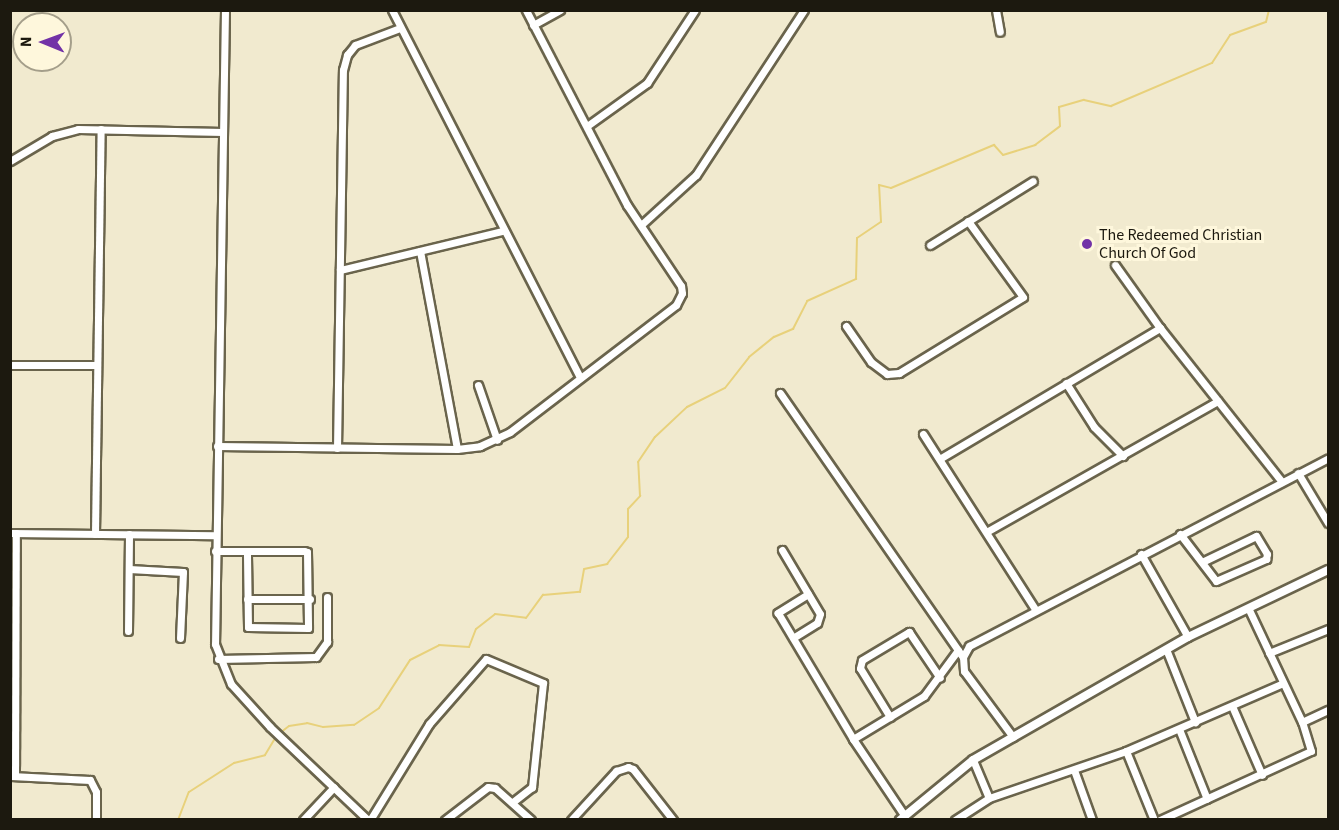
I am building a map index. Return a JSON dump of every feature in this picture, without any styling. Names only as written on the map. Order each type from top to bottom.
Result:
[{"type":"street","points":[[225,10],[214,634],[219,659],[231,684],[270,727],[369,819],[429,724],[486,659],[543,683],[532,787],[513,802]]},
{"type":"street","points":[[392,10],[580,378]]},
{"type":"street","points":[[217,446],[457,450],[497,440],[680,299],[681,286],[641,225],[526,10]]},
{"type":"street","points":[[533,25],[560,10]]},
{"type":"street","points":[[587,126],[647,83],[695,10]]},
{"type":"street","points":[[641,225],[696,175],[804,10]]},
{"type":"street","points":[[996,10],[1000,32]]},
{"type":"street","points":[[337,448],[343,85],[347,55],[363,40],[400,28]]},
{"type":"street","points":[[10,161],[64,131],[101,129],[223,132]]},
{"type":"street","points":[[95,534],[101,129]]},
{"type":"street","points":[[930,245],[1033,182]]},
{"type":"street","points":[[846,326],[871,362],[887,374],[899,373],[1023,297],[968,221]]},
{"type":"street","points":[[340,270],[503,231]]},
{"type":"street","points":[[420,251],[457,450]]},
{"type":"street","points":[[1115,265],[1160,328],[1282,482]]},
{"type":"street","points":[[941,458],[1160,328]]},
{"type":"street","points":[[10,364],[97,365]]},
{"type":"street","points":[[1066,383],[1094,427],[1123,456]]},
{"type":"street","points":[[478,384],[497,440]]},
{"type":"street","points":[[780,393],[963,657],[964,671],[1013,737]]},
{"type":"street","points":[[988,531],[1218,401]]},
{"type":"street","points":[[923,434],[988,531],[1035,609]]},
{"type":"street","points":[[963,657],[969,646],[1035,609],[1329,458]]},
{"type":"street","points":[[1298,473],[1329,523]]},
{"type":"street","points":[[96,819],[96,792],[90,780],[13,776],[13,533],[215,535]]},
{"type":"street","points":[[128,631],[129,534]]},
{"type":"street","points":[[1179,534],[1202,562],[1213,580],[1221,580],[1266,559],[1267,554],[1256,536],[1202,562]]},
{"type":"street","points":[[782,550],[820,619],[793,638]]},
{"type":"street","points":[[215,551],[247,551],[307,552],[310,599],[308,628],[250,629],[247,599],[247,551]]},
{"type":"street","points":[[1141,554],[1188,637]]},
{"type":"street","points":[[129,569],[183,572],[180,638]]},
{"type":"street","points":[[808,594],[778,612],[853,740],[902,817],[973,760],[1188,637],[1329,570]]},
{"type":"street","points":[[219,659],[316,657],[326,647],[327,597]]},
{"type":"street","points":[[247,599],[310,599]]},
{"type":"street","points":[[1160,819],[1310,753],[1302,722],[1248,608]]},
{"type":"street","points":[[1269,653],[1329,629]]},
{"type":"street","points":[[890,717],[860,668],[862,660],[909,632],[940,678]]},
{"type":"street","points":[[1166,649],[1195,722]]},
{"type":"street","points":[[853,740],[924,696],[940,678],[958,650]]},
{"type":"street","points":[[955,819],[989,798],[1126,751],[1283,683]]},
{"type":"street","points":[[1232,706],[1262,775]]},
{"type":"street","points":[[1302,722],[1329,710]]},
{"type":"street","points":[[1179,729],[1208,799]]},
{"type":"street","points":[[1126,751],[1154,819]]},
{"type":"street","points":[[973,760],[989,798]]},
{"type":"street","points":[[571,819],[616,771],[628,767],[633,769],[673,819]]},
{"type":"street","points":[[1074,770],[1092,819]]},
{"type":"street","points":[[303,819],[334,787]]},
{"type":"street","points":[[448,819],[488,787],[513,802],[531,819]]},
{"type":"waterway","points":[[280,733],[289,726],[307,723],[323,727],[354,725],[379,708],[410,660],[439,645],[469,647],[476,629],[495,614],[526,618],[543,595],[580,592],[584,569],[607,564],[628,537],[628,509],[640,496],[638,462],[655,437],[687,407],[725,388],[749,357],[774,337],[793,329],[807,301],[856,279],[857,238],[881,222],[879,185],[891,188],[994,145],[1003,155],[1035,145],[1060,126],[1059,107],[1084,100],[1111,106],[1212,63],[1230,35],[1266,22],[1269,10]]},
{"type":"waterway","points":[[178,820],[189,792],[234,763],[265,755],[276,737]]},
{"type":"place","name":"The Redeemed Christian Church Of God","points":[[1087,244]]}]
